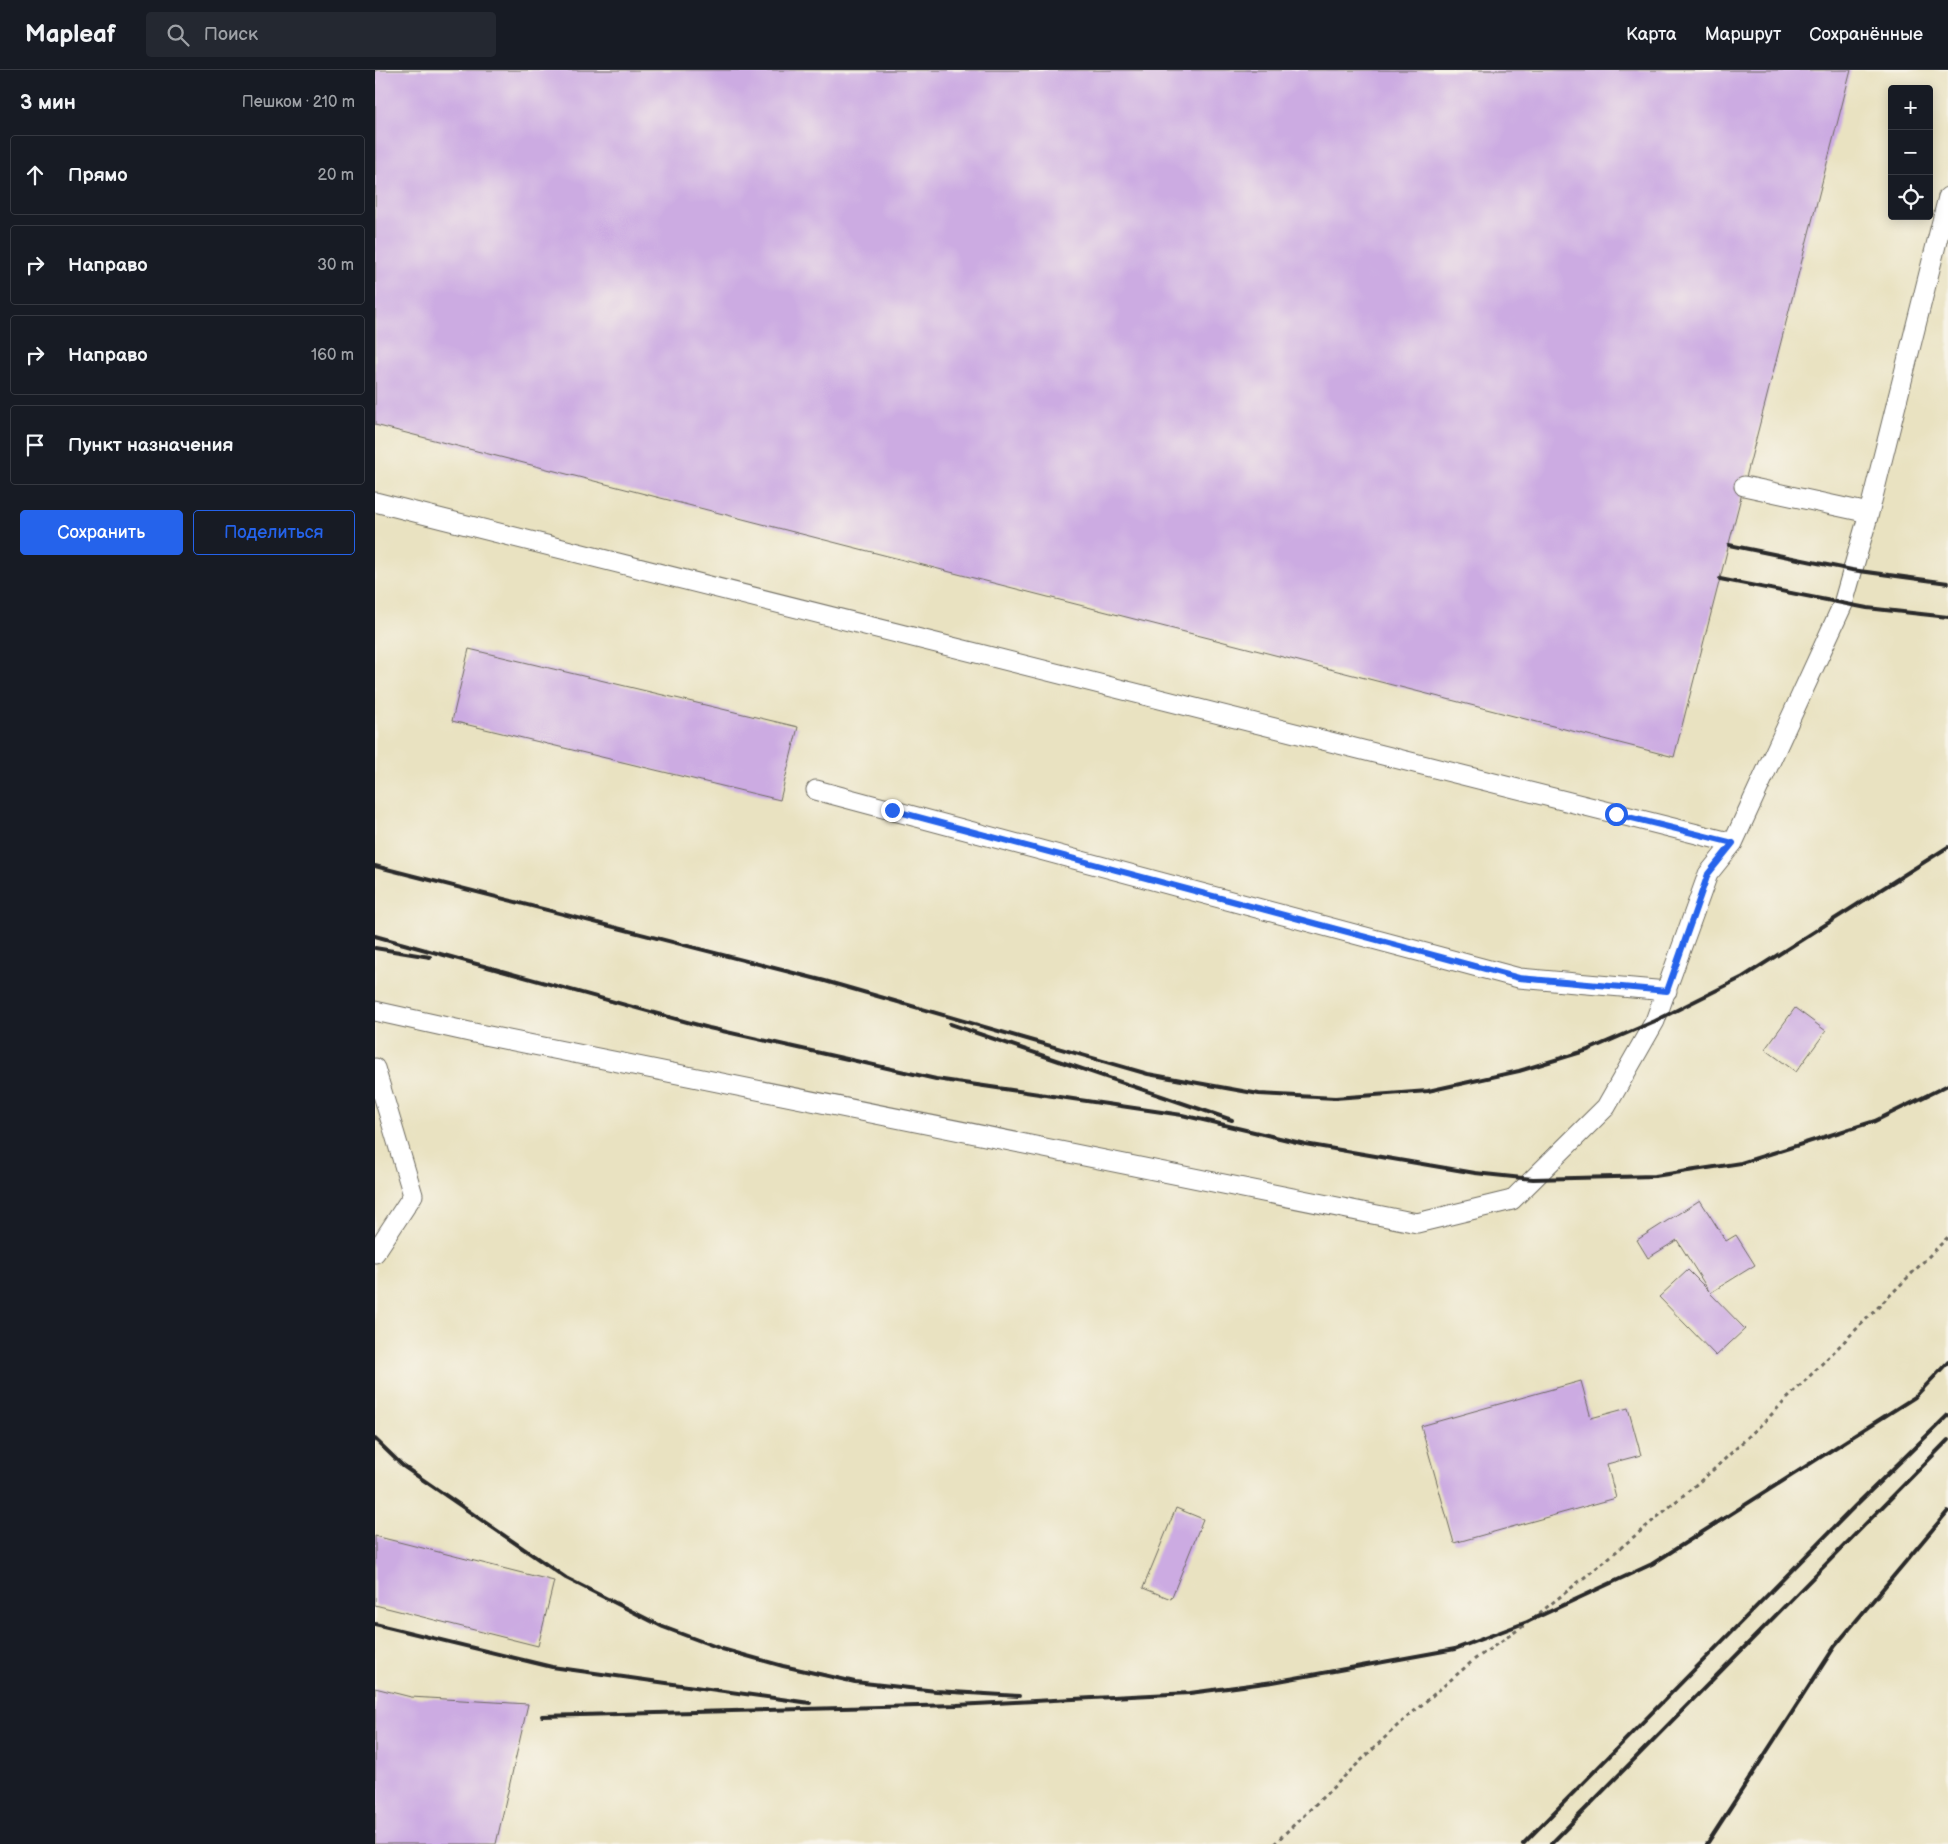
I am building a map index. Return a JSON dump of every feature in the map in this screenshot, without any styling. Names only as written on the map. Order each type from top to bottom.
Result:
[{"type":"lane","points":[[375,1011],[493,1037],[1417,1223],[1512,1200],[1606,1107],[1655,1021],[1708,874],[1733,843],[1843,604],[1869,512],[1948,197]]},
{"type":"lane","points":[[1744,486],[1869,512]]},
{"type":"lane","points":[[375,502],[1733,843]]},
{"type":"lane","points":[[817,790],[1519,978],[1667,991]]},
{"type":"lane","points":[[375,1068],[413,1196],[375,1253]]},
{"type":"path","points":[[1274,1844],[1397,1726],[1475,1659],[1522,1627],[1605,1561],[1711,1472],[1948,1237]]},
{"type":"building","points":[[375,70],[1851,70],[1674,757],[375,425]]},
{"type":"building","points":[[469,649],[798,727],[780,800],[452,721]]},
{"type":"building","points":[[1795,1008],[1826,1031],[1796,1072],[1765,1049]]},
{"type":"building","points":[[1700,1200],[1726,1241],[1736,1235],[1755,1265],[1710,1293],[1745,1329],[1716,1356],[1659,1297],[1688,1270],[1709,1291],[1677,1240],[1648,1258],[1637,1240]]},
{"type":"building","points":[[1581,1381],[1591,1418],[1628,1408],[1641,1455],[1607,1464],[1616,1498],[1454,1543],[1421,1426]]},
{"type":"building","points":[[1176,1508],[1203,1519],[1171,1599],[1143,1588]]},
{"type":"building","points":[[375,1536],[554,1581],[538,1646],[375,1605]]},
{"type":"building","points":[[375,1688],[411,1697],[528,1704],[496,1844],[375,1844]]},
{"type":"railway","points":[[1729,545],[1852,570],[1948,583]]},
{"type":"railway","points":[[1720,579],[1867,608],[1948,617]]},
{"type":"railway","points":[[375,866],[825,981],[1148,1074],[1259,1094],[1335,1098],[1428,1091],[1519,1071],[1588,1050],[1655,1021],[1743,977],[1948,847]]},
{"type":"railway","points":[[375,936],[709,1028],[936,1079],[1182,1115],[1305,1144],[1475,1173],[1533,1179],[1655,1176],[1741,1163],[1875,1121],[1948,1085]]},
{"type":"railway","points":[[375,948],[430,957]]},
{"type":"railway","points":[[950,1024],[1232,1120]]},
{"type":"railway","points":[[542,1716],[957,1705],[1190,1693],[1273,1682],[1455,1649],[1527,1622],[1652,1564],[1915,1397],[1948,1362]]},
{"type":"railway","points":[[1523,1844],[1854,1507],[1948,1415]]},
{"type":"railway","points":[[375,1439],[403,1466],[566,1578],[663,1627],[722,1649],[783,1666],[855,1682],[936,1691],[1019,1696]]},
{"type":"railway","points":[[1551,1844],[1948,1440]]},
{"type":"railway","points":[[1707,1844],[1835,1646],[1948,1511]]},
{"type":"railway","points":[[375,1624],[552,1667],[810,1703]]},
{"type":"route","points":[[892,810],[1519,978],[1667,991],[1708,874],[1733,843],[1616,814]]}]
